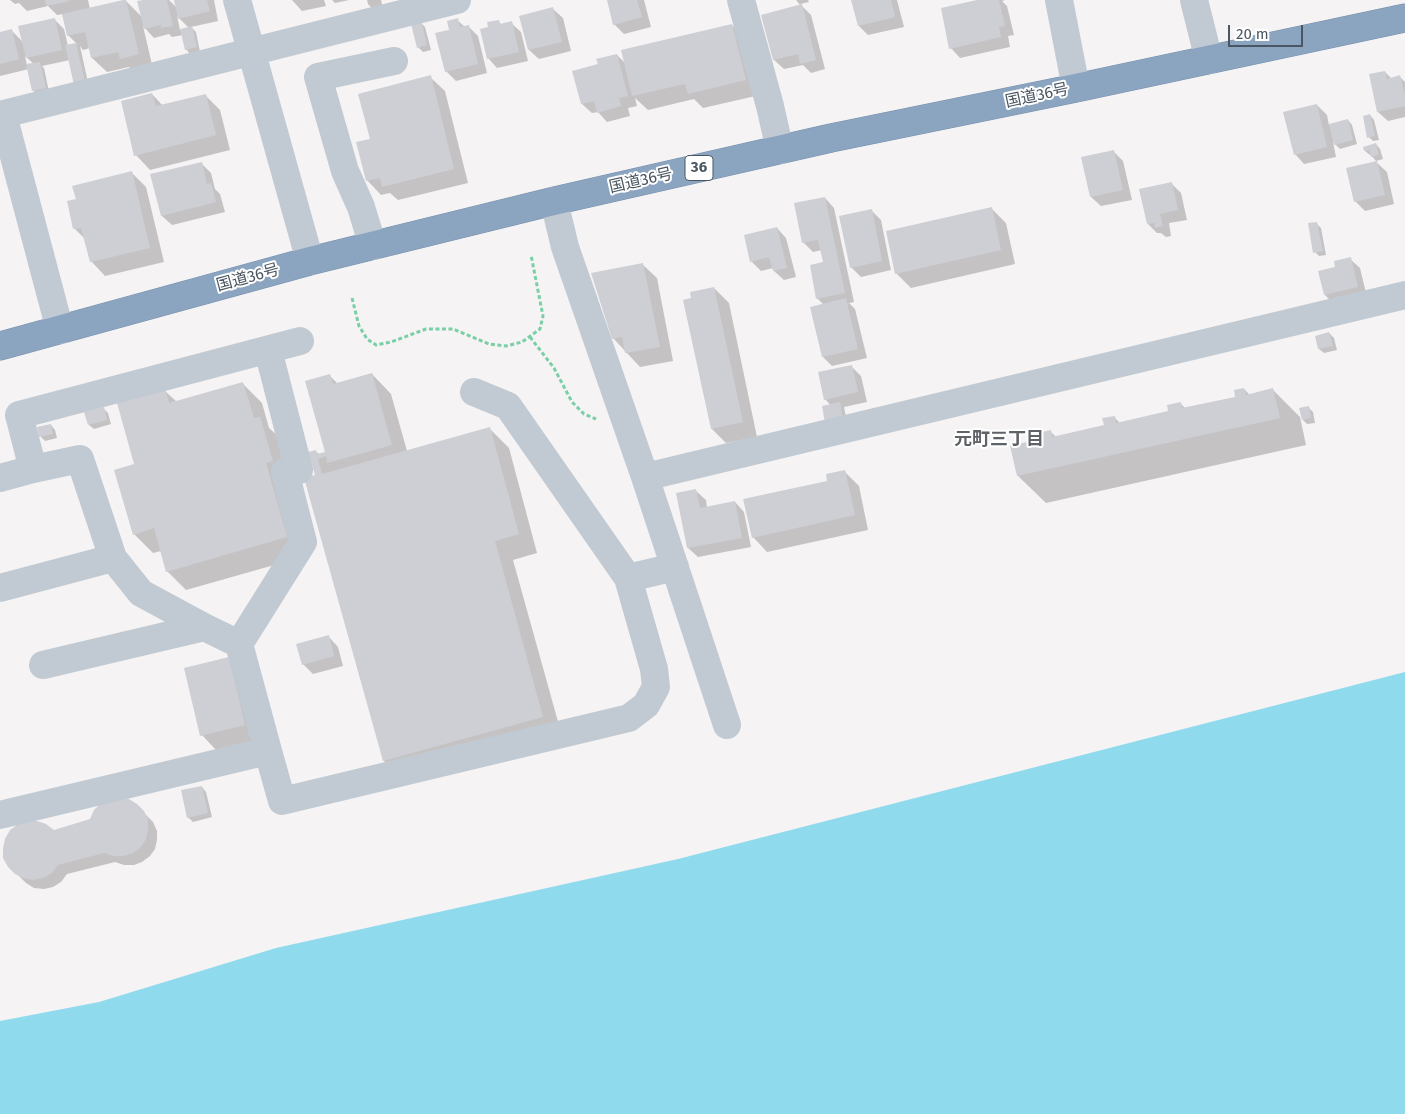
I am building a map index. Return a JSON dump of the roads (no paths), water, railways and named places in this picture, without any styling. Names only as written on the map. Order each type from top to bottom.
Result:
[{"type":"highway","name":"国道36号","points":[[0,346],[310,261],[554,201],[840,136],[1405,18]]},
{"type":"street","points":[[237,0],[310,261]]},
{"type":"street","points":[[60,330],[1,115],[457,0]]},
{"type":"street","points":[[741,0],[780,150]]},
{"type":"street","points":[[1059,0],[1076,88]]},
{"type":"street","points":[[1194,0],[1209,60]]},
{"type":"street","points":[[373,246],[361,207],[345,171],[318,77],[394,61]]},
{"type":"street","points":[[554,201],[565,247],[624,415],[727,725]]},
{"type":"street","points":[[645,477],[1405,295]]},
{"type":"street","points":[[33,468],[18,415],[300,341]]},
{"type":"street","points":[[268,350],[299,470],[285,472],[302,542],[239,644],[282,801],[629,718],[646,705],[656,687],[654,669],[628,578],[508,406],[474,392]]},
{"type":"street","points":[[0,478],[33,468],[80,459],[113,558],[141,593],[239,644]]},
{"type":"street","points":[[0,588],[113,558]]},
{"type":"street","points":[[628,578],[675,566]]},
{"type":"street","points":[[43,665],[204,627]]},
{"type":"street","points":[[0,814],[268,750]]},
{"type":"water","points":[[1405,672],[1405,1114],[0,1114],[0,1021],[99,1002],[276,948],[678,859]]},
{"type":"district","name":"元町三丁目","points":[[999,440]]}]
